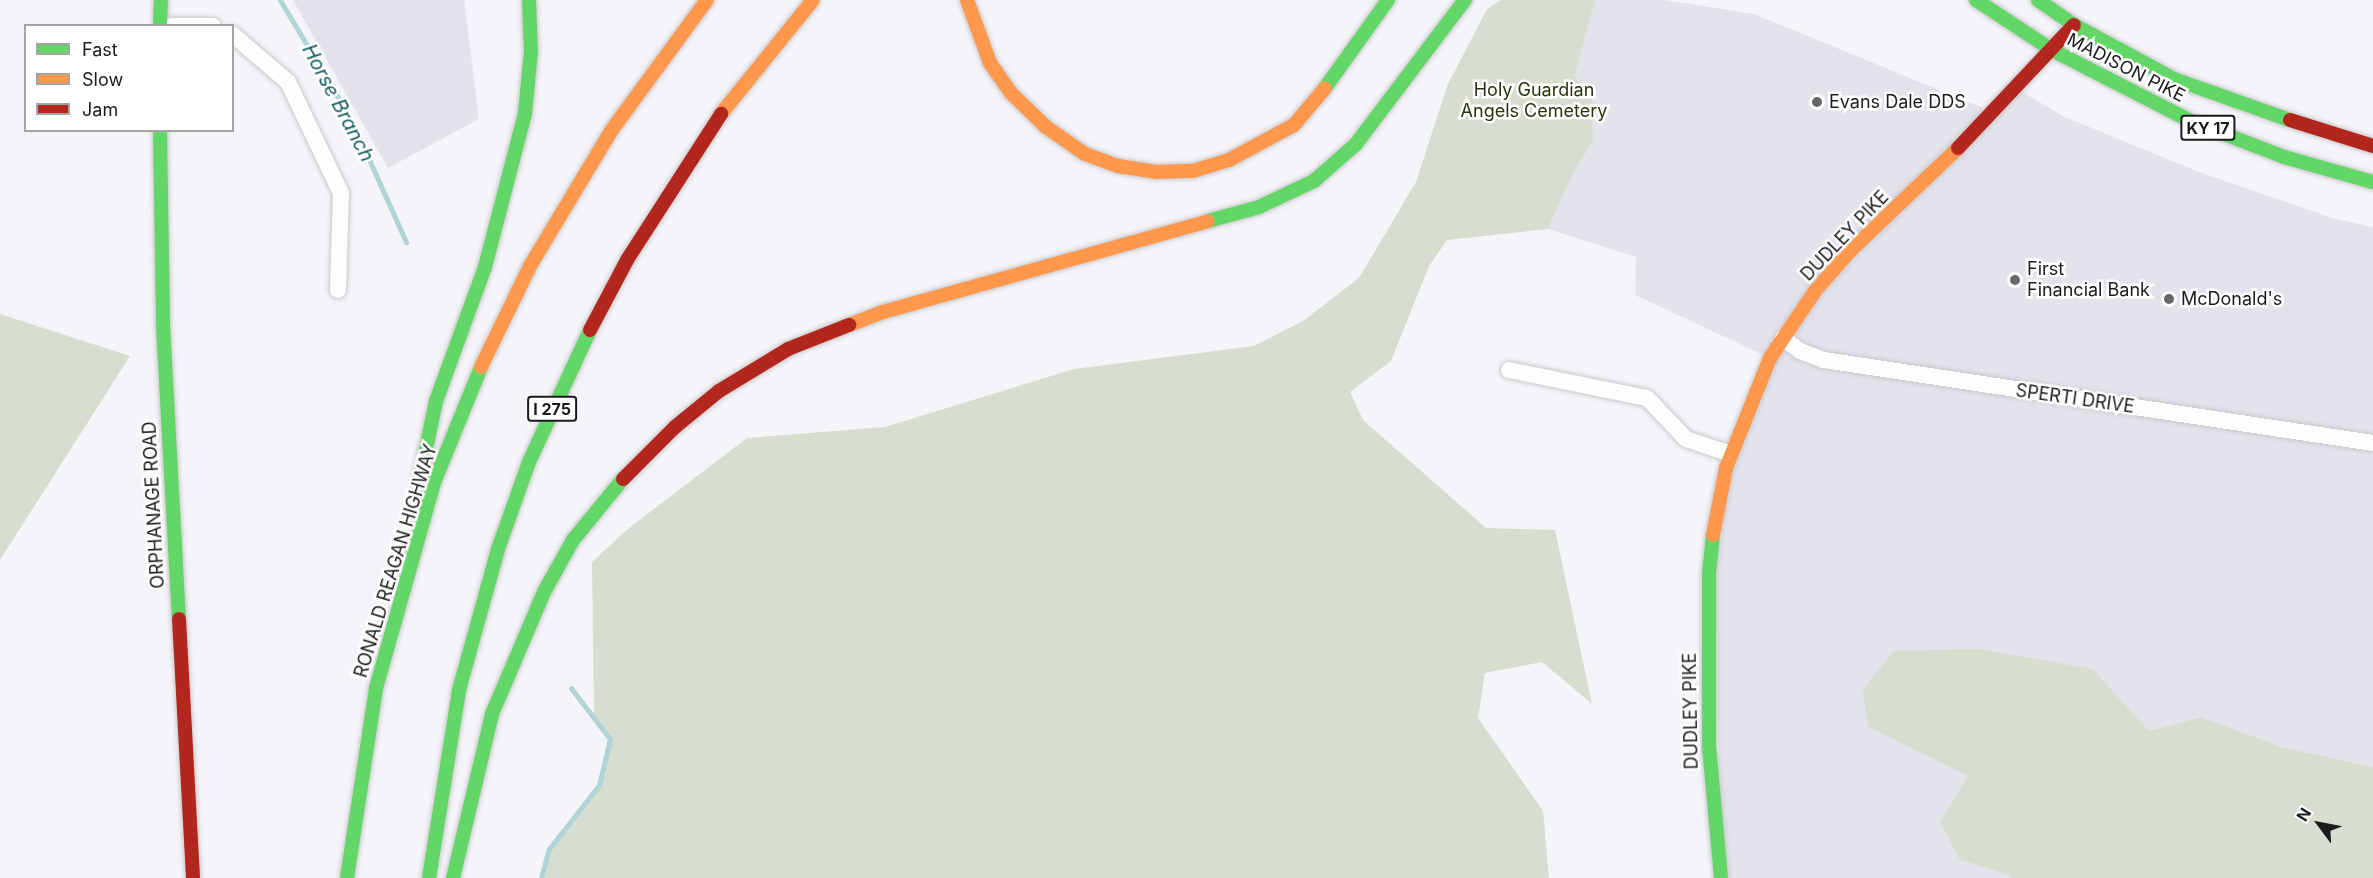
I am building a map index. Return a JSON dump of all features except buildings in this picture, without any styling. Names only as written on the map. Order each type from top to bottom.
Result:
[{"type":"main road","points":[[160,24],[161,0]]},
{"type":"main road","points":[[376,688],[436,401],[485,267],[525,113],[531,52],[529,0]]},
{"type":"main road","name":"RONALD REAGAN HIGHWAY","points":[[347,878],[376,688],[435,480],[481,366],[530,266],[605,141],[707,0]]},
{"type":"main road","name":"I 275","points":[[429,878],[459,690],[498,549],[534,451],[571,366],[627,260],[680,172],[740,87],[813,0]]},
{"type":"main road","points":[[968,0],[968,11],[990,63],[1010,92],[1046,127],[1085,154],[1118,166],[1156,172],[1193,171],[1228,160],[1265,144],[1294,124],[1353,53],[1388,0]]},
{"type":"main road","points":[[453,878],[492,714],[544,592],[573,540],[603,499],[675,427],[719,391],[788,349],[873,316],[1238,214],[1314,181],[1356,144],[1465,0]]},
{"type":"main road","name":"MADISON PIKE","points":[[1976,0],[2052,50],[2193,122],[2284,157],[2373,182]]},
{"type":"main road","name":"MADISON PIKE","points":[[2038,0],[2074,25],[2174,79],[2233,103],[2373,146]]},
{"type":"main road","name":"DUDLEY PIKE","points":[[1721,878],[1709,746],[1709,596],[1714,524],[1731,454],[1744,415],[1783,338],[1815,291],[1851,250],[1982,126],[2074,25]]},
{"type":"main road","name":"ORPHANAGE ROAD","points":[[159,132],[163,325],[193,878]]},
{"type":"street","points":[[234,36],[288,82],[341,193],[338,290]]},
{"type":"street","name":"SPERTI DRIVE","points":[[1783,338],[1800,351],[1824,360],[2373,443]]},
{"type":"street","points":[[1509,370],[1647,398],[1686,439],[1731,454]]},
{"type":"shaded area","points":[[293,0],[464,0],[479,119],[388,168]]},
{"type":"shaded area","points":[[1595,0],[1665,0],[1754,14],[1995,113],[2017,89],[2065,117],[2199,172],[2332,218],[2373,227],[2373,767],[2282,747],[2201,717],[2149,731],[2093,669],[1868,727],[1968,776],[1960,860],[2012,875],[2011,878],[1721,878],[1714,524],[1770,358],[1635,295],[1636,257],[1548,229],[1574,171],[1593,142],[1592,99],[1575,76]]},
{"type":"green space","name":"Holy Guardian Angels Cemetery","points":[[1501,0],[1595,0],[1575,76],[1592,99],[1593,142],[1574,171],[1548,229],[1447,240],[1429,266],[1391,361],[1350,392],[1363,420],[1486,528],[1555,530],[1592,704],[1542,662],[1485,673],[1478,718],[1543,811],[1549,878],[541,878],[549,849],[599,785],[610,739],[594,718],[592,562],[629,528],[747,438],[885,427],[1074,369],[1254,346],[1303,321],[1359,278],[1416,182],[1448,84],[1487,9]]},
{"type":"green space","points":[[0,314],[130,356],[0,560]]},
{"type":"green space","points":[[1978,649],[2093,669],[2149,731],[2201,717],[2282,747],[2373,767],[2373,878],[2011,878],[2011,875],[1960,860],[1940,822],[1968,776],[1868,727],[1863,689],[1894,651]]},
{"type":"waterway","name":"Horse Branch","points":[[280,0],[351,119],[406,242]]},
{"type":"waterway","name":"Horse Branch","points":[[541,878],[549,849],[599,785],[610,739],[571,688]]},
{"type":"traffic: fast","points":[[160,24],[161,0]]},
{"type":"traffic: fast","points":[[419,482],[436,401],[485,267],[525,113],[531,52],[529,0]]},
{"type":"traffic: fast","points":[[1325,88],[1388,0]]},
{"type":"traffic: fast","points":[[1208,221],[1259,207],[1314,181],[1356,144],[1465,0]]},
{"type":"traffic: fast","points":[[1976,0],[2052,50],[2193,122],[2284,157],[2373,182]]},
{"type":"traffic: fast","points":[[2038,0],[2074,25],[2174,79],[2290,120]]},
{"type":"traffic: fast","points":[[160,132],[163,325],[179,619]]},
{"type":"traffic: fast","points":[[429,878],[459,690],[498,549],[529,462],[590,330]]},
{"type":"traffic: fast","points":[[347,878],[376,688],[435,480],[481,367]]},
{"type":"traffic: fast","points":[[453,878],[492,714],[544,592],[573,540],[623,479]]},
{"type":"traffic: fast","points":[[1713,535],[1709,572],[1709,746],[1721,878]]},
{"type":"traffic: slow","points":[[481,367],[530,266],[611,131],[707,0]]},
{"type":"traffic: slow","points":[[721,114],[813,0]]},
{"type":"traffic: slow","points":[[967,0],[990,63],[1010,92],[1046,127],[1085,154],[1118,166],[1156,172],[1193,171],[1229,160],[1294,125],[1325,88]]},
{"type":"traffic: slow","points":[[1713,535],[1726,468],[1770,358],[1815,291],[1851,250],[1958,148]]},
{"type":"traffic: slow","points":[[849,325],[883,312],[1208,221]]},
{"type":"traffic: jam","points":[[1958,148],[2074,25]]},
{"type":"traffic: jam","points":[[590,330],[627,260],[721,114]]},
{"type":"traffic: jam","points":[[2290,120],[2373,146]]},
{"type":"traffic: jam","points":[[623,479],[675,427],[719,391],[788,349],[849,325]]},
{"type":"traffic: jam","points":[[179,619],[193,878]]},
{"type":"place","name":"Evans Dale DDS","points":[[1817,102]]},
{"type":"place","name":"First Financial Bank","points":[[2015,280]]},
{"type":"place","name":"McDonald's","points":[[2169,299]]}]
